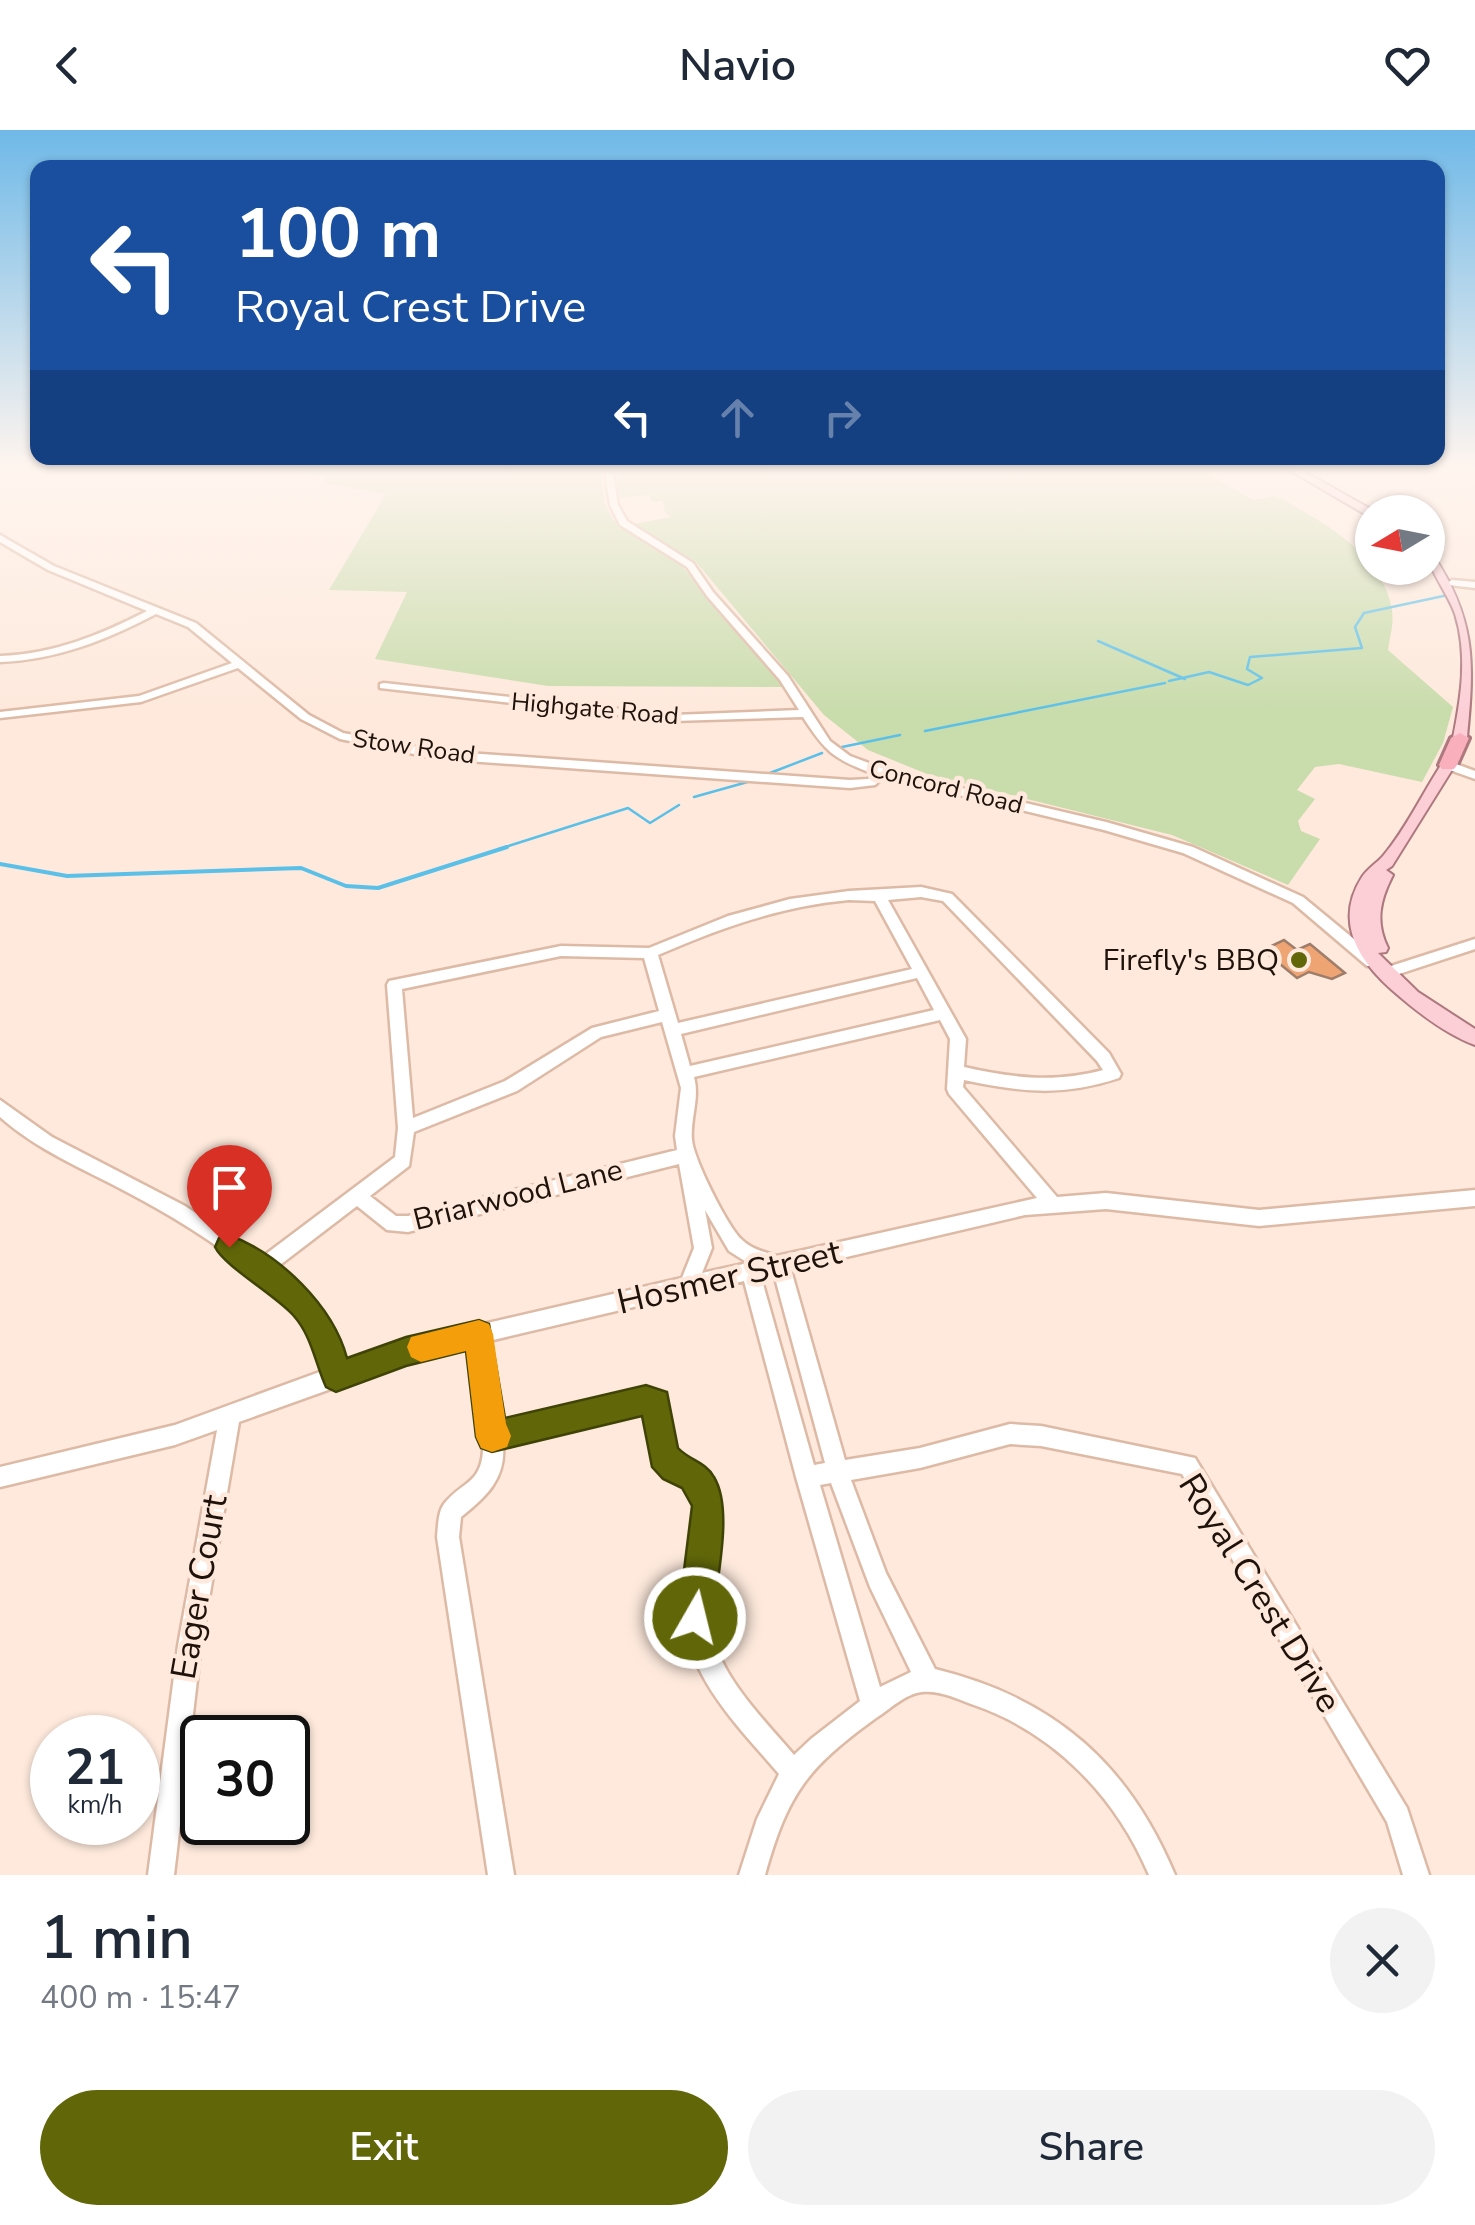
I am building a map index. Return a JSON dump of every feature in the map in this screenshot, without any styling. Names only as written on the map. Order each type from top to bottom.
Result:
[{"type":"highway","points":[[1448,764],[1468,740]]},
{"type":"main road","points":[[1445,575],[1471,623],[1475,658],[1468,740]]},
{"type":"main road","points":[[1448,764],[1356,904],[1370,953],[1430,1010],[1475,1038]]},
{"type":"main road","points":[[1394,974],[1475,1029]]},
{"type":"street","name":"Stow Road","points":[[17,548],[50,568],[200,631],[327,730],[404,751],[850,784],[871,782],[882,774]]},
{"type":"street","name":"Concord Road","points":[[669,548],[690,565],[710,594],[784,678],[834,751],[882,774],[1166,842],[1270,885],[1317,913],[1394,974]]},
{"type":"street","points":[[1452,583],[1475,585]]},
{"type":"street","points":[[0,660],[70,650],[104,638],[156,610]]},
{"type":"street","points":[[0,715],[141,700],[239,664]]},
{"type":"street","name":"Highgate Road","points":[[384,686],[672,718],[807,713]]},
{"type":"street","points":[[1448,764],[1475,776]]},
{"type":"street","name":"Briarwood Lane","points":[[261,1269],[359,1198],[403,1160],[406,1128],[394,985],[561,951],[650,953],[690,935],[814,896],[922,892],[947,896],[1104,1057],[1113,1074],[1070,1087],[1031,1088],[956,1072]]},
{"type":"street","points":[[879,896],[958,1039],[956,1089],[1052,1204]]},
{"type":"street","points":[[1317,913],[1364,928]]},
{"type":"street","points":[[1332,926],[1364,928]]},
{"type":"street","points":[[1394,974],[1475,944]]},
{"type":"street","points":[[650,953],[690,1088],[683,1136],[702,1248],[688,1286]]},
{"type":"street","points":[[406,1128],[512,1086],[597,1032],[669,1023],[921,972]]},
{"type":"street","points":[[686,1073],[944,1014]]},
{"type":"street","points":[[0,1107],[33,1137],[171,1208],[261,1269],[306,1308],[321,1329],[336,1377]]},
{"type":"street","points":[[685,1155],[707,1187],[722,1229],[740,1250],[782,1266],[835,1473],[870,1568],[928,1680]]},
{"type":"street","name":"Briarwood Lane","points":[[359,1198],[394,1224],[408,1224],[685,1155]]},
{"type":"street","name":"Hosmer Street","points":[[0,1477],[230,1418],[406,1352],[948,1224],[1052,1204],[1106,1201],[1259,1218],[1475,1198]]},
{"type":"street","points":[[751,1273],[874,1706]]},
{"type":"street","points":[[479,1334],[494,1470],[484,1484],[450,1512],[448,1537],[501,1875]]},
{"type":"street","points":[[492,1437],[646,1400],[656,1403],[663,1456],[674,1468],[694,1477],[703,1488],[708,1506],[695,1618],[700,1638],[709,1662],[794,1772]]},
{"type":"street","name":"Eager Court","points":[[161,1875],[187,1641],[230,1418]]},
{"type":"street","name":"Royal Crest Drive","points":[[806,1477],[920,1458],[1010,1434],[1041,1436],[1188,1465],[1398,1817],[1416,1875]]},
{"type":"street","points":[[752,1875],[765,1827],[794,1772],[816,1746],[911,1683],[928,1680],[993,1698],[1047,1726],[1088,1762],[1127,1808],[1162,1875]]},
{"type":"green space","points":[[354,548],[656,548],[682,566],[785,687],[548,686],[375,659],[407,592],[329,590]]},
{"type":"green space","points":[[674,548],[1355,548],[1355,585],[1383,585],[1386,590],[1392,610],[1388,650],[1453,707],[1443,743],[1422,782],[1339,764],[1315,767],[1297,790],[1315,799],[1298,821],[1301,831],[1320,839],[1288,885],[1172,835],[927,774],[868,750],[824,715],[696,562]]},
{"type":"building","name":"Firefly's BBQ","points":[[1284,940],[1297,950],[1310,944],[1345,973],[1332,979],[1309,972],[1297,978],[1263,950]]},
{"type":"waterway","points":[[1183,678],[1209,672],[1248,685],[1262,678],[1247,669],[1250,657],[1362,648],[1355,627],[1364,613],[1448,595]]},
{"type":"waterway","points":[[1098,641],[1183,678]]},
{"type":"waterway","points":[[1169,681],[1183,678]]},
{"type":"waterway","points":[[925,731],[1165,683]]},
{"type":"waterway","points":[[842,747],[900,735]]},
{"type":"waterway","points":[[770,773],[822,753]]},
{"type":"waterway","points":[[694,797],[751,781]]},
{"type":"waterway","points":[[499,849],[628,808],[650,823],[679,805]]},
{"type":"waterway","points":[[0,864],[67,876],[301,868],[346,886],[378,888],[507,847]]},
{"type":"slow traffic","points":[[421,1347],[479,1334],[492,1437],[496,1436]]},
{"type":"place","name":"Firefly's BBQ","points":[[1299,960]]},
{"type":"route","points":[[229,1247],[306,1308],[332,1353],[336,1377],[372,1362],[479,1334],[492,1437],[646,1400],[656,1403],[663,1456],[674,1468],[694,1477],[703,1488],[708,1506],[695,1618]]}]
